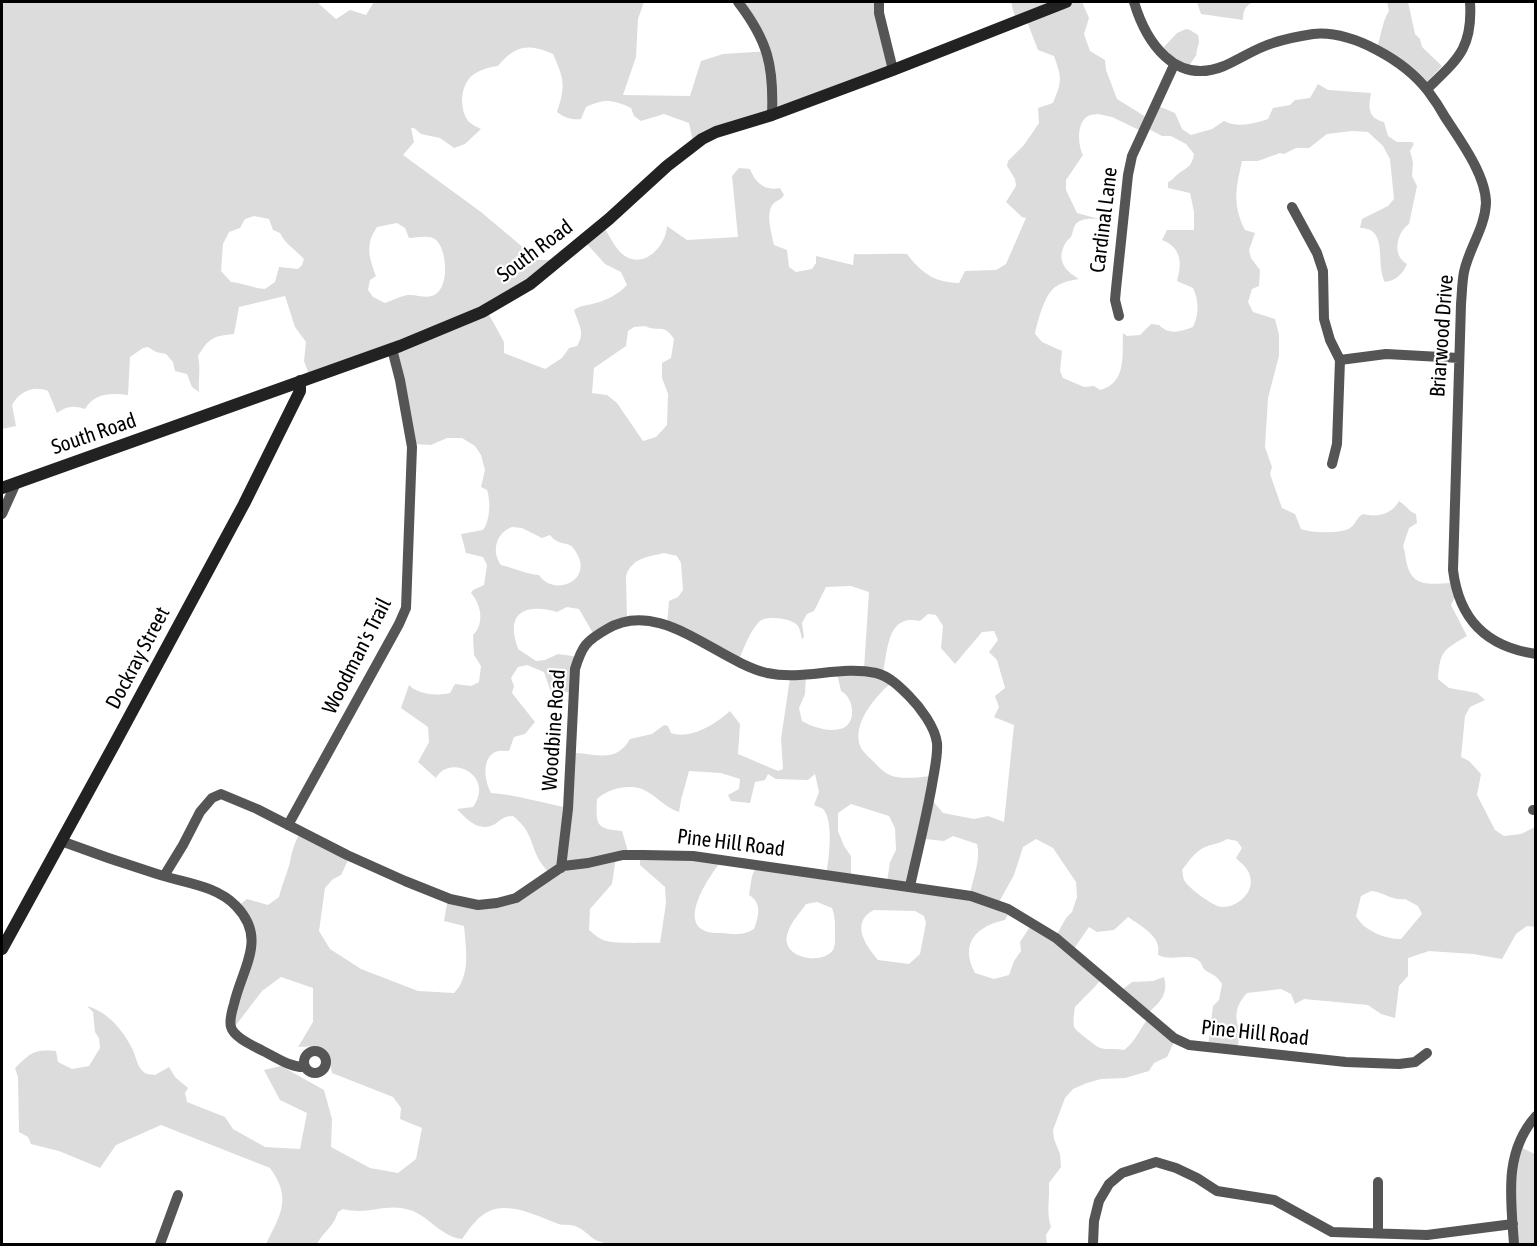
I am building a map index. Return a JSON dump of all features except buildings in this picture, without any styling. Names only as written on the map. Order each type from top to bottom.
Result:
[{"type":"street","points":[[738,2],[761,37],[769,57],[773,90],[772,115]]},
{"type":"street","points":[[879,2],[879,13],[893,70]]},
{"type":"street","name":"South Road","points":[[2,488],[392,349],[482,312],[530,284],[609,219],[667,166],[702,139],[716,132],[772,115],[893,70],[1066,2]]},
{"type":"street","points":[[1134,2],[1153,45],[1174,65]]},
{"type":"street","points":[[1427,89],[1455,61],[1465,47],[1469,33],[1470,2]]},
{"type":"street","name":"Briarwood Drive","points":[[1174,65],[1201,71],[1222,67],[1273,43],[1316,34],[1356,41],[1376,49],[1397,62],[1427,89],[1471,159],[1482,183],[1486,202],[1482,224],[1464,271],[1459,358],[1453,570],[1455,587],[1471,621],[1489,638],[1515,651],[1536,654]]},
{"type":"street","name":"Cardinal Lane","points":[[1119,316],[1115,300],[1132,156],[1174,65]]},
{"type":"street","points":[[1292,207],[1317,253],[1323,271],[1324,320],[1330,340],[1340,360],[1337,444],[1332,464]]},
{"type":"street","name":"Woodman's Trail","points":[[288,825],[406,608],[412,447],[392,349]]},
{"type":"street","points":[[1340,360],[1386,354],[1459,358]]},
{"type":"street","name":"Dockray Street","points":[[2,949],[244,504],[300,391],[300,381]]},
{"type":"street","points":[[2,514],[16,483]]},
{"type":"street","name":"Woodbine Road","points":[[561,868],[568,809],[574,669],[582,648],[593,637],[626,621],[643,620],[654,621],[671,628],[764,672],[797,676],[856,670],[879,673],[897,683],[913,699],[932,729],[937,742],[931,791],[910,886]]},
{"type":"street","name":"Pine Hill Road","points":[[164,876],[200,812],[212,798],[221,794],[405,881],[450,899],[478,905],[516,898],[561,868],[623,855],[703,858],[910,886],[971,896],[1015,913],[1056,938],[1174,1038],[1189,1045],[1334,1061],[1399,1064],[1415,1062],[1427,1053]]},
{"type":"street","points":[[61,841],[204,887],[225,896],[238,908],[251,930],[253,948],[236,995],[231,1027],[237,1035],[254,1047],[297,1067],[305,1067]]},
{"type":"street","points":[[1514,1245],[1512,1162],[1522,1133],[1536,1116]]},
{"type":"street","points":[[1093,1245],[1094,1221],[1099,1201],[1109,1184],[1122,1173],[1156,1162],[1187,1173],[1217,1191],[1274,1200],[1332,1232],[1427,1234],[1513,1224]]},
{"type":"street","points":[[1378,1182],[1378,1233]]},
{"type":"street","points":[[160,1245],[178,1195]]},
{"type":"shaded area","points":[[2,2],[317,2],[336,19],[350,10],[366,15],[374,2],[644,2],[638,19],[636,57],[623,95],[690,96],[701,61],[723,54],[770,51],[742,2],[875,2],[894,69],[694,146],[689,123],[664,114],[641,121],[634,116],[631,108],[618,103],[603,101],[586,107],[581,119],[563,116],[557,112],[563,89],[560,70],[553,54],[530,47],[510,54],[498,66],[478,72],[465,84],[462,106],[465,117],[481,129],[465,144],[454,148],[440,138],[421,134],[411,128],[414,142],[403,155],[481,212],[538,260],[559,260],[487,311],[504,342],[504,353],[545,369],[562,358],[569,348],[577,346],[580,341],[580,328],[574,310],[606,299],[620,292],[627,285],[621,272],[605,264],[587,244],[605,229],[621,253],[637,260],[645,258],[658,249],[666,234],[667,226],[687,240],[738,237],[732,176],[739,168],[750,169],[755,179],[762,185],[780,188],[784,195],[771,208],[770,224],[774,245],[787,250],[789,267],[796,272],[812,269],[816,263],[816,256],[853,265],[854,254],[907,254],[929,275],[942,281],[959,283],[965,271],[996,270],[1006,264],[1026,218],[1006,202],[1016,186],[1015,179],[1007,166],[1008,161],[1024,145],[1039,123],[1038,108],[1053,103],[1060,80],[1054,56],[1038,50],[1026,19],[1016,21],[1011,2],[1082,2],[1089,18],[1084,34],[1090,51],[1105,60],[1106,70],[1117,99],[1146,117],[1156,105],[1175,113],[1182,129],[1191,135],[1212,129],[1224,121],[1240,125],[1268,119],[1273,108],[1290,105],[1295,100],[1310,98],[1318,84],[1328,90],[1371,93],[1370,112],[1375,118],[1384,122],[1388,136],[1397,142],[1414,144],[1410,151],[1413,162],[1412,176],[1417,186],[1409,224],[1401,233],[1398,244],[1399,256],[1407,264],[1395,279],[1385,282],[1378,240],[1369,230],[1360,228],[1362,219],[1388,206],[1394,199],[1390,159],[1383,146],[1368,132],[1327,134],[1309,148],[1296,148],[1258,161],[1242,161],[1237,188],[1238,212],[1245,230],[1255,233],[1249,250],[1251,258],[1260,270],[1259,286],[1252,289],[1248,302],[1253,312],[1275,319],[1279,335],[1279,356],[1268,398],[1265,447],[1272,467],[1270,474],[1282,508],[1295,514],[1301,529],[1319,532],[1346,530],[1363,514],[1384,514],[1399,501],[1416,514],[1417,523],[1409,528],[1403,546],[1408,569],[1416,580],[1428,584],[1451,583],[1458,591],[1451,605],[1467,636],[1444,652],[1438,679],[1449,688],[1477,693],[1485,700],[1470,707],[1465,716],[1461,757],[1469,761],[1481,774],[1477,795],[1495,830],[1504,836],[1521,834],[1535,827],[1535,927],[1527,926],[1516,934],[1502,959],[1473,954],[1429,951],[1408,958],[1408,976],[1399,986],[1395,1018],[1381,1014],[1368,1005],[1304,999],[1295,1004],[1291,994],[1281,989],[1247,993],[1237,1010],[1239,1035],[1237,1051],[1208,1046],[1213,1006],[1219,1000],[1222,984],[1204,969],[1199,961],[1191,957],[1169,958],[1158,955],[1157,942],[1154,937],[1128,917],[1114,930],[1097,932],[1089,927],[1073,950],[1102,978],[1075,1007],[1074,1027],[1100,1048],[1124,1050],[1149,1017],[1175,1040],[1167,1057],[1154,1063],[1149,1071],[1125,1078],[1101,1079],[1087,1083],[1073,1089],[1065,1098],[1053,1130],[1061,1167],[1049,1183],[1048,1211],[1051,1227],[1046,1235],[1047,1244],[607,1244],[596,1240],[575,1226],[558,1224],[525,1211],[508,1208],[492,1210],[483,1215],[462,1239],[448,1235],[413,1211],[395,1207],[361,1211],[343,1209],[338,1212],[334,1222],[317,1244],[266,1244],[282,1206],[281,1188],[270,1168],[161,1125],[116,1145],[100,1168],[59,1151],[31,1144],[28,1137],[19,1132],[18,1077],[15,1068],[29,1056],[42,1051],[56,1051],[58,1062],[72,1069],[89,1066],[100,1048],[99,1038],[95,1032],[93,1012],[87,1006],[101,1012],[119,1028],[132,1048],[140,1068],[145,1073],[155,1075],[169,1067],[175,1077],[188,1088],[185,1093],[187,1102],[225,1117],[233,1129],[265,1147],[300,1149],[307,1113],[280,1100],[264,1070],[281,1066],[324,1090],[332,1119],[331,1147],[370,1168],[398,1173],[416,1159],[422,1128],[400,1119],[401,1108],[393,1097],[332,1073],[329,1058],[319,1047],[298,1047],[313,1022],[313,988],[281,977],[262,991],[233,1029],[232,1017],[254,948],[238,906],[247,899],[268,905],[279,897],[299,834],[350,856],[341,875],[333,879],[325,888],[319,931],[330,949],[361,969],[418,991],[454,993],[463,979],[466,944],[464,926],[444,921],[448,898],[495,904],[551,875],[538,859],[526,830],[513,816],[505,817],[495,824],[484,827],[469,821],[457,809],[473,807],[479,796],[479,785],[475,777],[468,771],[450,767],[436,778],[418,762],[429,742],[428,727],[401,708],[409,685],[423,693],[440,694],[450,693],[455,684],[471,686],[479,682],[481,666],[474,655],[473,635],[479,625],[480,614],[471,593],[484,585],[487,565],[483,557],[466,553],[461,534],[483,530],[487,522],[489,500],[487,490],[481,487],[485,470],[481,455],[475,446],[462,438],[447,438],[431,445],[413,444],[394,350],[310,377],[304,361],[306,342],[295,327],[285,296],[239,307],[234,334],[212,339],[198,356],[199,392],[192,387],[187,374],[175,371],[173,362],[166,354],[148,347],[130,357],[128,395],[104,395],[93,400],[85,409],[70,407],[57,413],[48,391],[32,389],[18,396],[12,405],[16,426],[2,429]],"holes":[[[1098,114],[1112,117],[1139,130],[1145,127],[1162,136],[1171,136],[1186,144],[1194,154],[1189,166],[1168,182],[1168,188],[1190,193],[1194,212],[1194,230],[1167,230],[1162,240],[1169,243],[1179,257],[1180,268],[1177,281],[1193,288],[1198,308],[1193,327],[1171,331],[1151,324],[1140,335],[1127,336],[1123,333],[1119,375],[1109,386],[1100,390],[1094,386],[1084,387],[1063,378],[1060,371],[1062,351],[1042,342],[1035,334],[1039,317],[1052,290],[1061,284],[1079,279],[1063,264],[1061,255],[1066,242],[1078,222],[1099,219],[1077,213],[1066,190],[1066,180],[1083,155],[1079,140],[1080,129],[1084,119]],[[254,216],[269,219],[273,230],[280,233],[304,259],[302,265],[298,269],[279,267],[275,282],[265,289],[231,282],[221,271],[223,244],[229,232],[240,228],[245,219]],[[397,223],[405,228],[409,238],[427,237],[437,241],[445,260],[445,276],[440,290],[430,297],[408,295],[385,303],[373,297],[368,290],[370,280],[376,276],[370,257],[371,239],[377,227]],[[634,327],[664,329],[674,339],[671,358],[662,363],[662,378],[668,394],[667,425],[656,437],[643,441],[617,403],[607,395],[592,393],[594,368],[626,346],[628,331]],[[512,527],[522,528],[542,538],[550,535],[556,541],[568,544],[574,549],[580,560],[577,577],[563,585],[554,585],[546,582],[539,575],[501,565],[496,554],[499,538]],[[664,553],[677,556],[681,563],[683,590],[678,597],[669,601],[667,625],[739,659],[752,631],[762,620],[785,619],[795,623],[802,639],[804,637],[802,623],[807,614],[814,611],[826,587],[851,586],[869,592],[864,669],[837,673],[841,691],[849,699],[851,705],[849,723],[840,729],[830,730],[802,721],[799,708],[805,694],[806,675],[790,678],[781,739],[783,769],[778,771],[738,754],[740,724],[730,711],[710,726],[694,733],[678,735],[671,733],[668,726],[664,725],[652,734],[630,739],[625,747],[613,754],[575,753],[569,808],[491,793],[485,771],[491,755],[495,752],[509,751],[514,737],[525,734],[535,722],[512,693],[514,686],[511,678],[518,667],[527,665],[544,672],[551,692],[574,692],[579,657],[558,654],[536,661],[518,649],[514,626],[519,614],[531,609],[557,612],[567,607],[579,609],[594,635],[627,620],[626,576],[632,565],[646,557]],[[928,614],[936,615],[943,626],[941,648],[955,664],[982,632],[994,631],[998,640],[989,652],[997,660],[1005,688],[995,696],[999,707],[994,717],[1014,725],[1004,822],[988,816],[974,819],[943,813],[931,799],[933,776],[910,778],[893,776],[881,769],[861,748],[859,729],[862,720],[873,702],[893,681],[883,672],[891,635],[901,622],[920,621]],[[689,771],[721,773],[740,779],[739,789],[728,795],[731,801],[750,803],[755,782],[765,780],[768,774],[776,779],[808,780],[815,774],[819,792],[814,805],[823,809],[830,831],[826,874],[757,865],[752,876],[749,895],[758,906],[754,929],[738,934],[713,933],[699,927],[695,919],[695,909],[704,887],[722,860],[640,855],[640,865],[665,887],[666,903],[660,943],[613,942],[600,938],[589,930],[590,909],[612,884],[616,857],[629,855],[622,831],[607,829],[599,824],[597,799],[618,788],[630,787],[642,789],[679,812]],[[851,804],[889,816],[895,828],[896,850],[890,862],[887,882],[851,878],[851,856],[838,831],[838,813]],[[953,836],[977,844],[977,863],[970,894],[912,885],[925,839],[944,841]],[[1036,839],[1053,848],[1076,882],[1077,897],[1072,912],[1056,936],[1031,925],[1020,942],[1021,951],[1009,975],[994,979],[975,973],[969,953],[970,945],[979,931],[1005,920],[1010,910],[999,902],[1014,875],[1023,847]],[[1227,839],[1237,841],[1242,848],[1236,858],[1249,873],[1251,882],[1244,898],[1228,907],[1213,904],[1196,892],[1184,880],[1182,870],[1200,850]],[[1371,891],[1396,899],[1405,899],[1418,906],[1422,914],[1401,939],[1388,938],[1376,933],[1356,916],[1361,896]],[[817,902],[832,908],[835,919],[833,950],[820,958],[803,957],[795,953],[789,948],[787,941],[791,925],[806,904]],[[874,910],[915,911],[924,916],[926,923],[920,954],[909,964],[878,960],[865,941],[861,927],[867,915]]]},
{"type":"shaded area","points":[[1197,2],[1254,2],[1245,9],[1243,20],[1201,14]]},
{"type":"shaded area","points":[[1387,2],[1408,2],[1415,34],[1420,39],[1422,47],[1442,66],[1424,85],[1377,48],[1389,11]]},
{"type":"shaded area","points":[[1186,29],[1198,35],[1199,42],[1197,54],[1189,66],[1161,50],[1177,33]]},
{"type":"shaded area","points":[[1164,977],[1164,994],[1147,1014],[1123,989],[1132,982],[1153,981]]},
{"type":"shaded area","points":[[1520,1147],[1535,1154],[1536,1244],[1515,1244],[1512,1180]]}]
